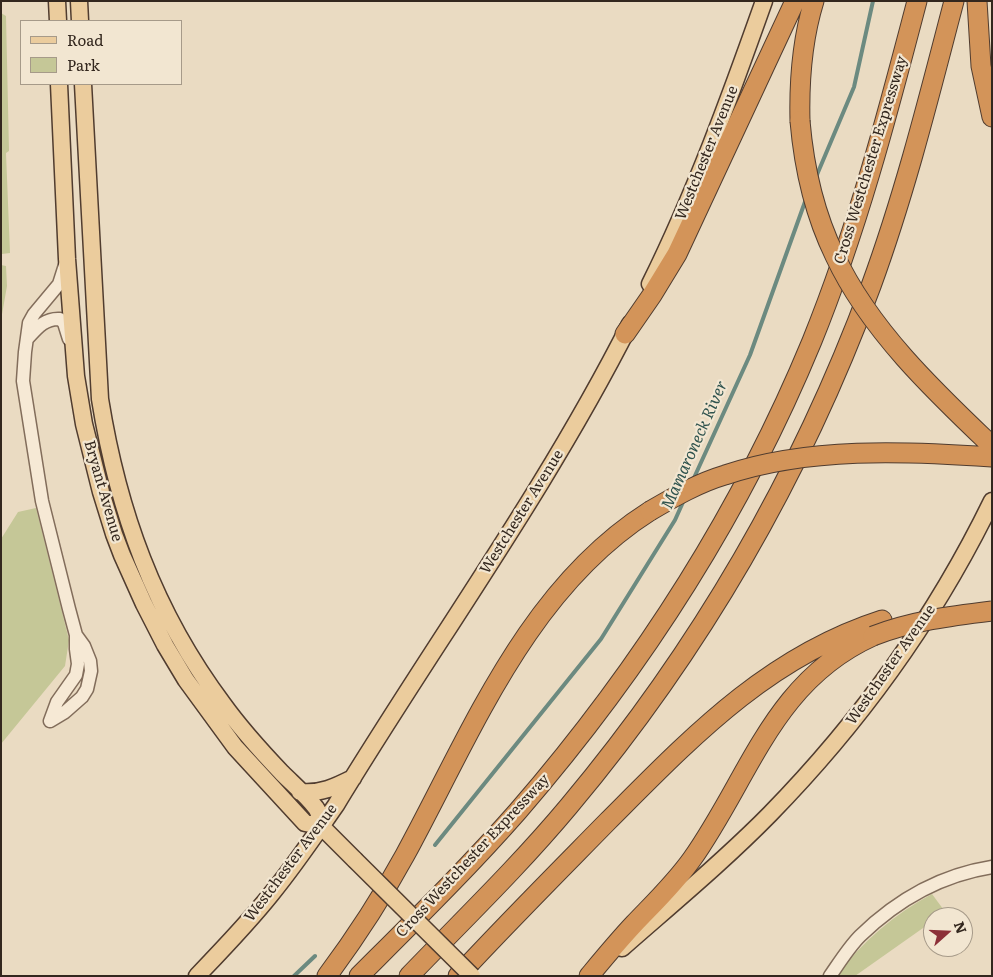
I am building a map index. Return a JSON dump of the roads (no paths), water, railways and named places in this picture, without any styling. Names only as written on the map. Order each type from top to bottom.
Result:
[{"type":"highway","points":[[625,334],[676,254],[795,1]]},
{"type":"highway","points":[[814,1],[802,53],[800,121],[805,165],[812,195],[825,233],[846,278],[873,318],[904,356],[992,446]]},
{"type":"highway","name":"Cross Westchester Expressway","points":[[359,976],[501,831],[573,745],[650,641],[718,531],[781,411],[829,296],[867,186],[917,1]]},
{"type":"highway","points":[[408,976],[516,866],[584,788],[671,673],[717,603],[750,547],[813,425],[871,286],[908,170],[954,1]]},
{"type":"highway","points":[[977,1],[981,66],[992,118]]},
{"type":"highway","points":[[327,976],[353,940],[384,891],[491,693],[530,631],[560,590],[593,554],[620,532],[650,510],[684,492],[723,475],[779,461],[870,454],[992,457]]},
{"type":"highway","points":[[458,976],[676,753],[726,708],[770,675],[808,651],[840,635],[992,609]]},
{"type":"highway","points":[[590,976],[619,940],[676,881],[692,859],[774,722],[795,692],[828,662],[877,628]]},
{"type":"main road","points":[[57,1],[58,20]]},
{"type":"main road","points":[[79,1],[80,20]]},
{"type":"main road","name":"Westchester Avenue","points":[[196,976],[241,930],[273,893],[321,826],[540,483],[590,400],[661,262],[694,187],[724,112],[764,1]]},
{"type":"main road","name":"Bryant Avenue","points":[[59,85],[73,350],[84,424],[101,492],[122,555],[164,645],[204,706],[235,747],[305,823],[321,826]]},
{"type":"main road","name":"Bryant Avenue","points":[[83,85],[100,399],[107,445],[121,500],[152,582],[193,660],[242,729],[318,810],[321,826],[472,976]]},
{"type":"main road","name":"Westchester Avenue","points":[[590,976],[752,832],[786,798],[835,742],[881,683],[918,630],[961,559],[992,501]]},
{"type":"main road","points":[[300,792],[309,793],[328,790],[353,778]]},
{"type":"street","points":[[67,259],[59,284],[34,314],[30,323],[24,352],[23,381],[30,435],[42,501],[76,636],[78,664],[76,675],[57,702],[50,720],[65,712],[82,697],[87,689],[91,671],[90,661],[84,646],[76,636]]},
{"type":"street","points":[[28,338],[42,323],[55,318],[60,319],[64,323],[73,350]]},
{"type":"street","points":[[830,976],[859,937],[896,906],[920,890],[945,879],[969,871],[992,867]]},
{"type":"waterway","name":"Mamaroneck River","points":[[816,177],[854,87],[873,1]]},
{"type":"waterway","name":"Mamaroneck River","points":[[693,480],[750,355],[806,199]]},
{"type":"waterway","name":"Mamaroneck River","points":[[435,845],[601,639],[675,520],[684,500]]},
{"type":"waterway","name":"Mamaroneck River","points":[[294,976],[315,956]]}]
